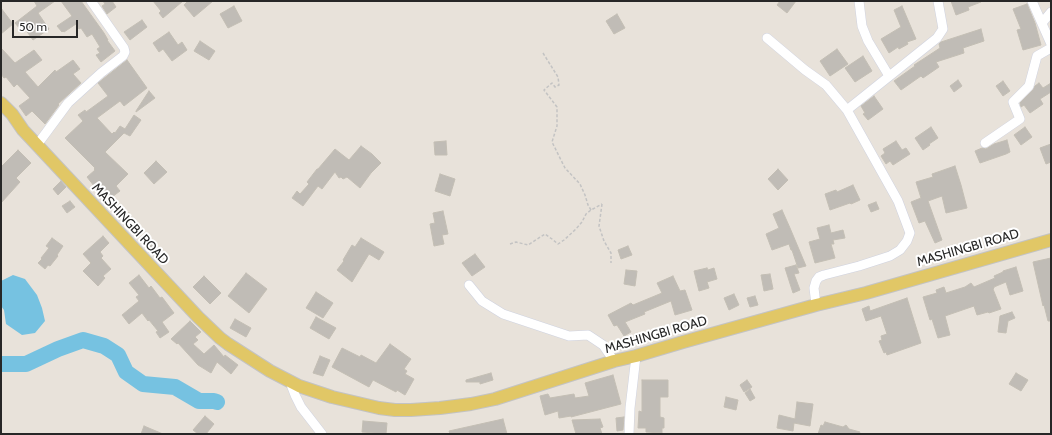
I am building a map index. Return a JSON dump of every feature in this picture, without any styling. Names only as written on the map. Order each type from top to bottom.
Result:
[{"type":"main road","name":"MASHINGBI ROAD","points":[[1,104],[12,114],[23,130],[198,318],[224,341],[270,371],[290,382],[332,397],[368,406],[395,410],[418,410],[471,404],[495,399],[614,361],[816,305],[866,293],[1051,240]]},
{"type":"street","points":[[37,145],[68,103],[101,73],[123,56],[125,52],[124,48],[91,1]]},
{"type":"street","points":[[859,1],[862,26],[868,41],[889,76]]},
{"type":"street","points":[[847,110],[937,38],[943,29],[938,1]]},
{"type":"street","points":[[1032,1],[1051,44]]},
{"type":"street","points":[[1042,23],[1051,12]]},
{"type":"street","points":[[767,38],[805,70],[826,85],[847,110],[898,201],[910,233],[907,241],[900,250],[890,256],[819,277],[814,288],[816,305]]},
{"type":"street","points":[[985,144],[1020,119],[1013,102],[1029,86],[1037,56],[1051,48]]},
{"type":"street","points":[[469,285],[482,301],[503,314],[569,336],[588,335],[603,345],[614,361]]},
{"type":"street","points":[[629,434],[630,408],[636,356]]},
{"type":"street","points":[[290,382],[301,407],[322,434]]},
{"type":"path","points":[[543,53],[558,77],[559,85],[555,87],[552,83],[544,90],[557,107],[556,126],[552,142],[565,168],[580,184],[591,210]]},
{"type":"path","points":[[510,244],[516,242],[528,245],[545,234],[558,244],[576,229],[586,214],[602,204],[599,226],[604,241],[611,253],[611,263]]},
{"type":"water","points":[[13,275],[25,279],[37,295],[42,308],[45,321],[35,333],[22,335],[6,324],[4,310],[1,306],[1,281]]},
{"type":"building","points":[[34,1],[55,1],[38,13],[49,29],[33,40],[23,26],[20,29],[15,23],[37,6]]},
{"type":"building","points":[[61,1],[81,1],[115,51],[101,62],[96,55],[100,53],[97,49],[100,47],[92,34],[87,37],[81,28],[79,29],[76,24],[62,32],[57,26],[72,16]]},
{"type":"building","points":[[103,1],[112,1],[116,7],[107,14],[102,6],[105,4]]},
{"type":"building","points":[[153,1],[183,1],[163,18],[159,13],[161,11]]},
{"type":"building","points":[[188,1],[213,1],[194,17],[184,5]]},
{"type":"building","points":[[780,1],[796,1],[787,13],[777,5]]},
{"type":"building","points":[[951,1],[981,2],[968,7],[969,10],[956,15]]},
{"type":"building","points":[[1027,4],[1035,23],[1041,45],[1023,50],[1017,30],[1021,29],[1013,9]]},
{"type":"building","points":[[234,6],[242,21],[228,28],[220,14]]},
{"type":"building","points":[[902,6],[916,39],[907,42],[908,44],[899,49],[898,47],[889,53],[881,39],[901,27],[894,10]]},
{"type":"building","points":[[1,8],[13,24],[1,34]]},
{"type":"building","points":[[617,14],[625,28],[614,34],[606,21]]},
{"type":"building","points":[[142,20],[147,27],[130,40],[124,32]]},
{"type":"building","points":[[981,29],[984,41],[963,48],[964,53],[936,62],[939,67],[923,78],[921,76],[901,90],[894,81],[915,66],[914,65],[940,48],[939,44],[941,42]]},
{"type":"building","points":[[169,32],[178,45],[182,42],[187,50],[172,61],[163,49],[159,52],[153,43]]},
{"type":"building","points":[[200,41],[215,51],[209,60],[194,51]]},
{"type":"building","points":[[1,48],[15,63],[34,50],[42,60],[25,72],[38,87],[55,70],[56,72],[73,60],[80,69],[73,74],[81,83],[58,104],[59,105],[45,124],[32,111],[26,116],[19,106],[30,98],[17,84],[14,87],[6,77],[4,78],[1,74]]},
{"type":"building","points":[[837,49],[848,64],[830,76],[820,61]]},
{"type":"building","points":[[863,56],[872,71],[855,82],[845,68]]},
{"type":"building","points":[[127,60],[147,88],[124,106],[120,101],[97,118],[112,134],[114,132],[115,133],[120,126],[125,129],[134,115],[141,120],[130,136],[124,133],[105,152],[128,174],[116,186],[120,191],[108,200],[105,200],[87,177],[95,170],[95,168],[65,138],[83,121],[78,115],[85,110],[86,112],[108,96],[98,83]]},
{"type":"building","points":[[958,80],[962,86],[954,92],[950,86]]},
{"type":"building","points":[[1003,81],[1010,91],[1003,96],[996,86]]},
{"type":"building","points":[[1039,83],[1043,88],[1051,83],[1051,92],[1040,99],[1043,104],[1030,113],[1024,105],[1021,107],[1020,103]]},
{"type":"building","points":[[149,91],[155,98],[136,112],[136,111]]},
{"type":"building","points":[[874,96],[883,109],[868,120],[863,114],[865,113],[861,106]]},
{"type":"building","points":[[931,127],[938,138],[923,150],[915,138]]},
{"type":"building","points":[[1025,127],[1032,137],[1021,145],[1014,135]]},
{"type":"building","points":[[1007,140],[1010,152],[980,163],[975,151],[982,148],[986,149],[994,144]]},
{"type":"building","points":[[446,141],[447,155],[435,155],[434,142]]},
{"type":"building","points":[[896,141],[902,150],[906,148],[910,154],[893,165],[890,161],[886,164],[881,156],[885,153],[883,149]]},
{"type":"building","points":[[1051,144],[1051,162],[1046,164],[1040,148]]},
{"type":"building","points":[[361,146],[381,163],[371,173],[360,188],[347,177],[343,179],[341,177],[339,178],[335,172],[322,189],[318,186],[303,206],[292,198],[297,191],[300,194],[309,184],[307,182],[335,149],[349,160]]},
{"type":"building","points":[[18,150],[31,163],[16,178],[20,182],[1,203],[1,167]]},
{"type":"building","points":[[156,161],[167,172],[154,184],[144,173]]},
{"type":"building","points":[[955,166],[967,208],[946,213],[942,196],[928,201],[942,240],[935,243],[925,221],[919,223],[911,202],[921,198],[916,182],[933,177],[932,174]]},
{"type":"building","points":[[778,169],[788,180],[778,190],[768,179]]},
{"type":"building","points":[[440,174],[455,179],[450,196],[435,191]]},
{"type":"building","points":[[61,181],[66,187],[58,195],[53,189]]},
{"type":"building","points":[[853,185],[860,200],[830,210],[825,194],[836,190],[837,192]]},
{"type":"building","points":[[70,201],[75,207],[67,213],[62,206]]},
{"type":"building","points":[[876,202],[879,209],[871,212],[868,205]]},
{"type":"building","points":[[782,210],[806,266],[798,268],[789,244],[772,250],[766,234],[779,228],[773,214]]},
{"type":"building","points":[[443,211],[448,234],[442,235],[444,244],[434,246],[430,224],[435,223],[433,213]]},
{"type":"building","points":[[129,213],[136,223],[130,227],[122,218]]},
{"type":"building","points":[[829,225],[831,233],[843,230],[845,238],[833,240],[834,244],[831,244],[835,258],[815,263],[809,242],[820,239],[817,228]]},
{"type":"building","points":[[103,236],[109,243],[100,252],[103,256],[101,258],[111,269],[103,276],[105,278],[98,286],[83,271],[91,263],[83,254]]},
{"type":"building","points":[[52,238],[63,246],[57,255],[58,256],[50,266],[48,265],[45,269],[38,263],[49,248],[46,246]]},
{"type":"building","points":[[361,238],[384,252],[379,260],[369,254],[352,282],[337,270],[344,261],[343,260],[352,245],[355,247]]},
{"type":"building","points":[[151,240],[160,250],[155,255],[146,245]]},
{"type":"building","points":[[628,246],[632,255],[621,259],[618,250]]},
{"type":"building","points":[[475,254],[485,267],[472,276],[462,263]]},
{"type":"building","points":[[1051,258],[1051,321],[1048,321],[1033,262]]},
{"type":"building","points":[[796,265],[799,273],[794,274],[800,290],[793,293],[785,268]]},
{"type":"building","points":[[1016,267],[1023,291],[1010,295],[1006,282],[994,287],[993,289],[1001,309],[977,315],[974,306],[945,316],[950,335],[938,338],[932,319],[930,320],[923,297],[937,293],[936,290],[944,287],[946,293],[965,287],[971,283],[974,287],[995,278],[994,276],[1003,271]]},
{"type":"building","points":[[707,268],[708,270],[714,268],[717,279],[707,282],[709,288],[699,291],[694,271]]},
{"type":"building","points":[[626,270],[637,271],[635,286],[624,284]]},
{"type":"building","points":[[246,273],[267,289],[249,313],[228,296]]},
{"type":"building","points":[[770,274],[773,289],[764,291],[761,275]]},
{"type":"building","points":[[139,275],[149,288],[151,286],[160,298],[162,297],[174,313],[162,322],[169,332],[160,338],[156,332],[158,331],[142,313],[129,324],[122,315],[139,301],[136,297],[139,295],[129,283]]},
{"type":"building","points":[[204,276],[221,293],[210,304],[193,287]]},
{"type":"building","points":[[673,276],[680,291],[685,290],[692,310],[675,315],[671,301],[644,312],[645,314],[625,322],[631,332],[624,336],[617,325],[614,326],[608,315],[631,303],[633,305],[662,293],[657,283]]},
{"type":"building","points":[[316,292],[333,303],[323,318],[306,308]]},
{"type":"building","points":[[734,294],[739,305],[729,310],[724,298]]},
{"type":"building","points":[[755,296],[758,305],[750,307],[747,298]]},
{"type":"building","points":[[907,298],[921,343],[887,355],[886,352],[884,353],[879,341],[882,340],[881,336],[887,334],[881,316],[866,321],[862,309],[869,306],[870,311]]},
{"type":"building","points":[[1012,312],[1015,318],[1008,321],[1006,333],[998,332],[1000,316]]},
{"type":"building","points":[[316,317],[336,328],[329,339],[310,328]]},
{"type":"building","points":[[235,319],[251,328],[246,337],[230,328]]},
{"type":"building","points":[[190,321],[201,332],[195,337],[198,340],[193,344],[204,354],[214,345],[224,357],[225,355],[238,365],[231,374],[217,362],[211,373],[198,365],[178,343],[177,344],[171,339]]},
{"type":"building","points":[[390,344],[411,359],[404,369],[407,371],[405,374],[414,379],[405,395],[373,380],[369,387],[332,367],[342,348],[360,357],[361,355],[376,363]]},
{"type":"building","points":[[320,356],[330,360],[323,376],[313,373]]},
{"type":"building","points":[[491,373],[493,380],[480,384],[480,382],[466,382],[466,380]]},
{"type":"building","points":[[1016,373],[1028,380],[1021,391],[1009,384]]},
{"type":"building","points":[[613,375],[621,404],[571,417],[559,418],[558,411],[545,415],[540,396],[548,394],[550,398],[574,394],[575,398],[589,396],[585,383]]},
{"type":"building","points":[[642,380],[668,380],[668,397],[660,397],[660,417],[664,418],[664,428],[662,428],[662,433],[646,432],[646,428],[638,428],[639,411],[642,412]]},
{"type":"building","points":[[747,380],[752,387],[744,392],[740,385]]},
{"type":"building","points":[[750,389],[755,398],[750,401],[745,393]]},
{"type":"building","points":[[726,397],[738,400],[736,410],[724,407]]},
{"type":"building","points":[[797,402],[813,404],[810,426],[794,423],[793,431],[777,428],[779,415],[795,419]]},
{"type":"building","points":[[205,416],[214,424],[206,434],[198,434],[193,430]]},
{"type":"building","points":[[624,417],[623,430],[617,431],[616,418]]},
{"type":"building","points":[[503,419],[507,434],[450,434],[449,431]]},
{"type":"building","points":[[600,419],[603,427],[600,428],[602,434],[576,434],[572,420]]},
{"type":"building","points":[[363,421],[387,423],[386,434],[362,432]]},
{"type":"building","points":[[825,422],[843,427],[846,425],[849,429],[860,432],[859,434],[818,434],[821,425],[823,426]]},
{"type":"building","points":[[144,426],[163,434],[141,434]]},
{"type":"waterway","points":[[1,364],[26,364],[58,349],[83,340],[104,346],[118,355],[126,372],[143,384],[175,387],[199,401],[217,402]]}]
